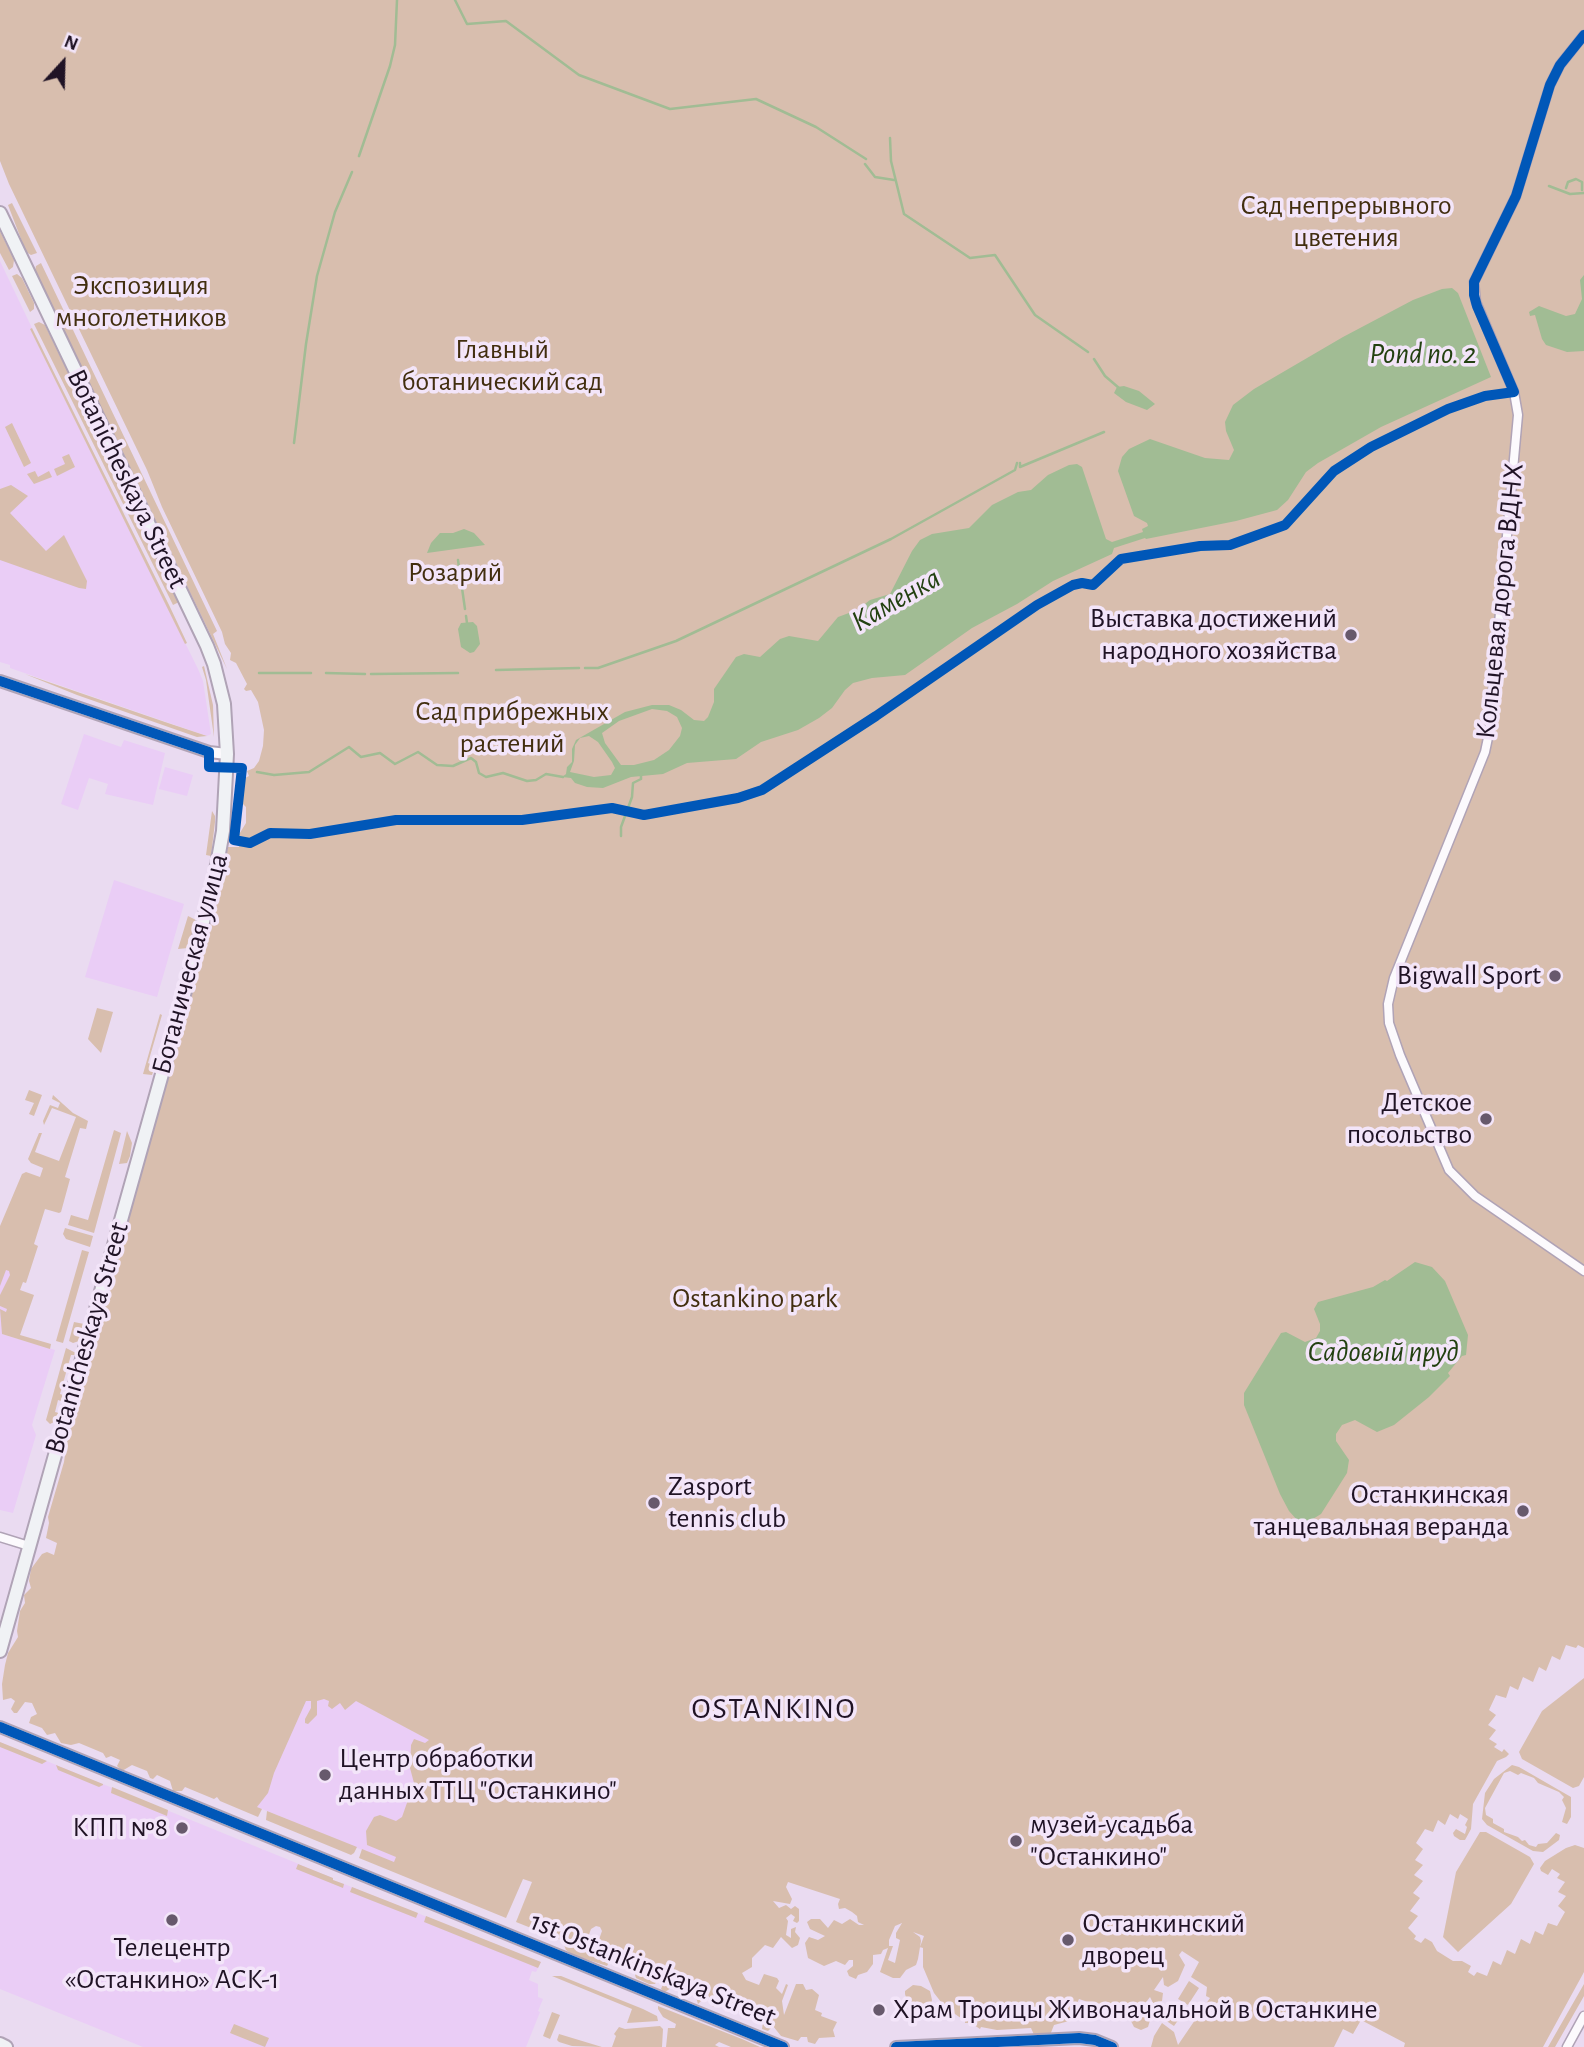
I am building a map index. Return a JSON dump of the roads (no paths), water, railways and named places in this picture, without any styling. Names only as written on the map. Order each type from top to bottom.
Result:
[{"type":"main road","name":"Botanicheskaya Street","points":[[0,213],[208,646],[223,704],[227,754]]},
{"type":"main road","name":"Ботаническая улица","points":[[0,1651],[176,1024],[216,871],[223,831],[227,754]]},
{"type":"main road","points":[[0,2044],[6,2047]]},
{"type":"street","name":"Кольцевая дорога ВДНХ","points":[[1584,35],[1560,65],[1550,85],[1516,196],[1474,282],[1477,306],[1514,392],[1518,415],[1489,733],[1485,752],[1394,978],[1388,1004],[1388,1019],[1395,1042],[1449,1170],[1475,1196],[1584,1271]]},
{"type":"street","points":[[0,681],[209,752],[227,754]]},
{"type":"street","points":[[0,1537],[29,1546]]},
{"type":"street","name":"1st Ostankinskaya Street","points":[[0,1727],[783,2047]]},
{"type":"street","points":[[1567,2047],[1584,2016]]},
{"type":"street","points":[[896,2047],[1084,2038],[1112,2047]]},
{"type":"water","points":[[1584,275],[1584,351],[1567,352],[1546,345],[1535,315],[1530,316],[1529,312],[1539,306],[1566,316],[1575,314],[1582,299],[1580,280]]},
{"type":"water","name":"Pond no. 2","points":[[1452,288],[1458,293],[1491,377],[1381,427],[1318,463],[1306,472],[1288,500],[1277,510],[1236,521],[1145,538],[1114,548],[1112,554],[1053,581],[972,628],[905,675],[853,683],[832,708],[819,718],[798,730],[761,742],[736,759],[687,763],[663,774],[631,777],[603,788],[587,787],[575,783],[571,778],[562,777],[572,762],[572,749],[576,740],[625,712],[652,705],[669,705],[694,720],[704,721],[714,702],[714,689],[736,657],[744,654],[760,657],[780,639],[789,636],[818,641],[838,617],[857,610],[870,600],[890,594],[920,540],[932,534],[969,528],[992,505],[1018,492],[1031,490],[1048,475],[1069,465],[1077,464],[1082,467],[1106,539],[1112,542],[1143,532],[1142,529],[1148,526],[1147,523],[1134,516],[1118,471],[1122,457],[1129,449],[1150,439],[1205,458],[1229,460],[1234,450],[1225,422],[1233,405],[1254,389],[1343,337],[1413,300]],"holes":[[[652,709],[667,711],[677,717],[682,728],[680,736],[669,750],[654,760],[621,765],[605,743],[602,733],[619,721]],[[589,736],[598,742],[612,762],[615,768],[611,775],[594,777],[570,772],[575,745],[580,738]]]},
{"type":"water","points":[[1124,386],[1139,391],[1155,404],[1147,410],[1126,402],[1114,393],[1117,387]]},
{"type":"water","points":[[464,529],[474,533],[485,545],[427,553],[440,533],[453,533]]},
{"type":"water","points":[[473,622],[477,626],[480,644],[470,653],[461,647],[458,629],[461,623]]},
{"type":"water","name":"Садовый пруд","points":[[1415,1262],[1432,1267],[1445,1281],[1468,1335],[1466,1355],[1462,1356],[1448,1373],[1450,1376],[1429,1397],[1394,1425],[1377,1432],[1355,1420],[1342,1425],[1336,1434],[1336,1441],[1349,1460],[1347,1473],[1321,1514],[1308,1522],[1298,1521],[1280,1494],[1244,1405],[1244,1393],[1281,1333],[1286,1332],[1305,1342],[1316,1338],[1320,1324],[1314,1309],[1318,1302],[1373,1287]]},
{"type":"waterway","points":[[359,156],[390,66],[395,45],[397,0]]},
{"type":"waterway","points":[[455,0],[467,24],[506,21],[579,75],[670,109],[756,99],[816,127],[866,159]]},
{"type":"waterway","points":[[890,138],[891,161],[904,214],[970,258],[995,255],[1035,315],[1088,352]]},
{"type":"waterway","points":[[865,164],[875,177],[894,180]]},
{"type":"waterway","points":[[294,443],[317,276],[335,212],[352,172]]},
{"type":"waterway","points":[[1566,188],[1568,182],[1576,179],[1582,182],[1582,190]]},
{"type":"waterway","points":[[1549,186],[1570,194],[1584,193]]},
{"type":"waterway","points":[[1094,359],[1105,376],[1119,388]]},
{"type":"waterway","points":[[1020,463],[1020,467],[1104,432]]},
{"type":"waterway","points":[[585,668],[598,668],[676,641],[891,539],[1015,470],[1017,463]]},
{"type":"waterway","points":[[458,560],[465,609]]},
{"type":"waterway","points":[[466,616],[467,623]]},
{"type":"waterway","points":[[496,670],[579,668]]},
{"type":"waterway","points":[[259,673],[311,673]]},
{"type":"waterway","points":[[326,673],[365,674]]},
{"type":"waterway","points":[[371,674],[458,673]]},
{"type":"waterway","name":"Каменка","points":[[257,772],[274,775],[309,772],[349,747],[361,757],[380,753],[395,764],[418,752],[437,765],[453,766],[471,758],[476,762],[479,773],[486,777],[503,773],[527,781],[536,780],[546,774],[563,777]]},
{"type":"waterway","points":[[621,836],[621,827],[632,797],[633,783],[641,779],[641,773]]},
{"type":"place","name":"Выставка достижений народного хозяйства","points":[[1351,635]]},
{"type":"place","name":"Bigwall Sport","points":[[1555,976]]},
{"type":"place","name":"Детское посольство","points":[[1486,1119]]},
{"type":"place","name":"Zasport tennis club","points":[[654,1503]]},
{"type":"place","name":"Останкинская танцевальная веранда","points":[[1523,1511]]},
{"type":"place","name":"Центр обработки данных ТТЦ \"Останкино\"","points":[[325,1775]]},
{"type":"place","name":"КПП №8","points":[[182,1828]]},
{"type":"place","name":"музей-усадьба \"Останкино\"","points":[[1016,1841]]},
{"type":"place","name":"Телецентр «Останкино» АСК-1","points":[[172,1920]]},
{"type":"place","name":"Останкинский дворец","points":[[1068,1940]]},
{"type":"place","name":"Храм Троицы Живоначальной в Останкине","points":[[879,2010]]},
{"type":"district","name":"OSTANKINO","points":[[774,1709]]},
{"type":"park label","name":"Сад непрерывного цветения","points":[[1346,222]]},
{"type":"park label","name":"Экспозиция многолетников","points":[[141,302]]},
{"type":"park label","name":"Главный ботанический сад","points":[[502,366]]},
{"type":"park label","name":"Розарий","points":[[455,573]]},
{"type":"park label","name":"Сад прибрежных растений","points":[[512,728]]},
{"type":"park label","name":"Ostankino park","points":[[755,1299]]}]
